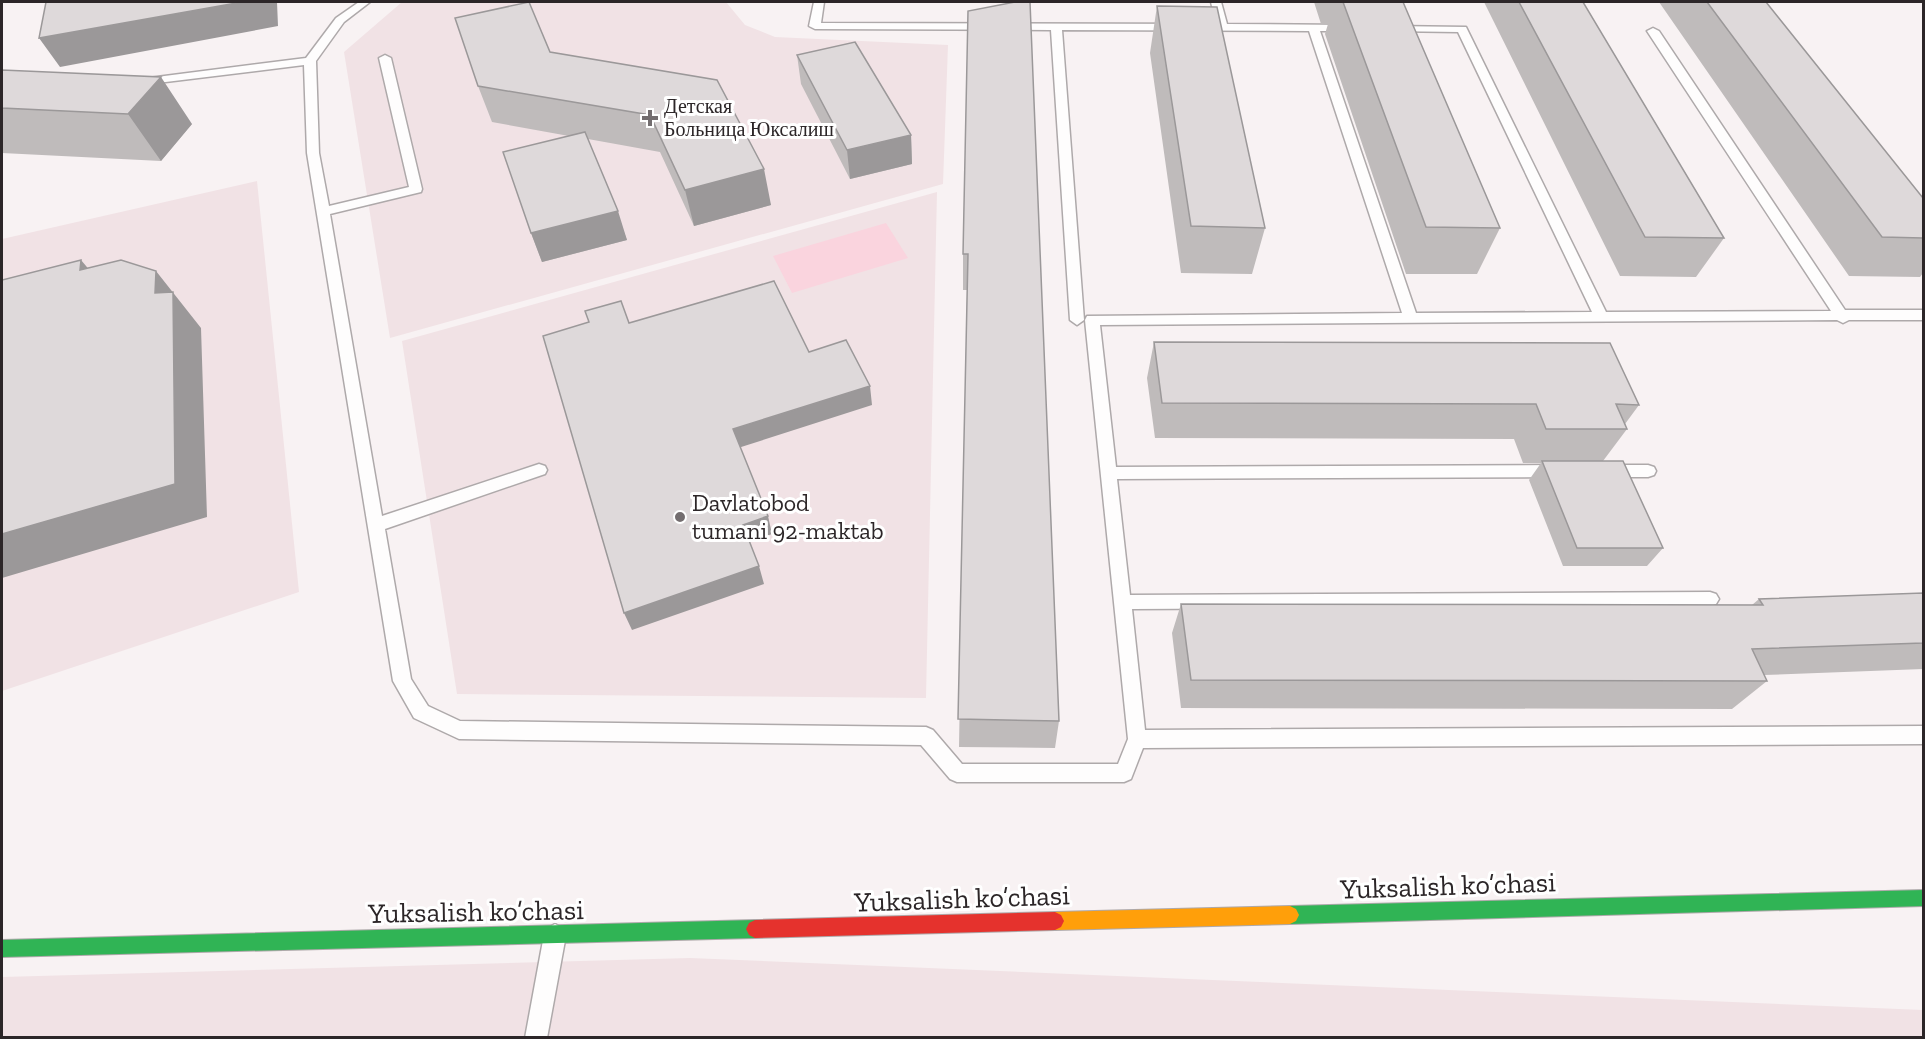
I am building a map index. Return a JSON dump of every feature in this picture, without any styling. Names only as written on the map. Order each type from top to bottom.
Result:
[{"type":"street","name":"Yuksalish ko’chasi","points":[[2,949],[1923,898]]},
{"type":"lane","points":[[365,2],[340,20],[310,62],[313,153],[402,681],[421,712],[459,730],[926,736],[957,773],[1124,773],[1137,739],[1092,320],[1843,318],[1923,315]]},
{"type":"lane","points":[[819,2],[815,26],[1359,28]]},
{"type":"lane","points":[[1216,2],[1222,28]]},
{"type":"lane","points":[[1056,27],[1077,320]]},
{"type":"lane","points":[[1313,28],[1410,319]]},
{"type":"lane","points":[[1382,29],[1462,29],[1602,318]]},
{"type":"lane","points":[[1653,31],[1843,318]]},
{"type":"lane","points":[[323,212],[416,189],[385,58]]},
{"type":"lane","points":[[132,83],[310,62]]},
{"type":"lane","points":[[376,525],[539,470]]},
{"type":"lane","points":[[1109,473],[1647,471]]},
{"type":"lane","points":[[1123,602],[1710,599]]},
{"type":"lane","points":[[1137,739],[1923,735]]},
{"type":"lane","points":[[536,1038],[556,935]]},
{"type":"shaded area","name":"Детская Больница Юксалиш","points":[[402,2],[726,2],[745,25],[775,37],[948,45],[943,184],[390,338],[344,52]]},
{"type":"shaded area","points":[[257,181],[299,592],[2,691],[2,239]]},
{"type":"shaded area","name":"Davlatobod tumani 92-maktab","points":[[937,192],[926,698],[457,694],[402,341]]},
{"type":"shaded area","points":[[886,223],[908,258],[792,293],[773,256]]},
{"type":"shaded area","points":[[690,958],[1923,1010],[1924,1037],[2,1038],[2,977]]},
{"type":"building","points":[[46,2],[242,2],[39,38]]},
{"type":"building","points":[[529,2],[550,52],[717,80],[764,169],[685,190],[650,115],[478,86],[455,18]]},
{"type":"building","points":[[1015,2],[1030,2],[1059,721],[958,719],[968,254],[963,254],[968,11]]},
{"type":"building","points":[[1343,2],[1403,2],[1500,228],[1426,227]]},
{"type":"building","points":[[1519,2],[1583,2],[1724,238],[1645,237]]},
{"type":"building","points":[[1707,2],[1766,2],[1923,198],[1923,238],[1882,237]]},
{"type":"building","points":[[1157,6],[1217,7],[1265,228],[1191,226]]},
{"type":"building","points":[[855,42],[911,135],[847,150],[797,55]]},
{"type":"building","points":[[2,70],[161,77],[128,114],[2,108]]},
{"type":"building","points":[[585,132],[618,211],[531,233],[503,152]]},
{"type":"building","points":[[81,260],[80,270],[121,260],[156,271],[155,293],[173,292],[175,484],[2,534],[2,280]]},
{"type":"building","points":[[774,281],[809,352],[846,340],[870,386],[733,429],[768,516],[743,525],[759,566],[624,613],[543,336],[589,322],[585,311],[621,301],[629,323]]},
{"type":"building","points":[[1154,342],[1610,343],[1639,405],[1616,404],[1627,429],[1546,429],[1536,404],[1162,403]]},
{"type":"building","points":[[1542,461],[1623,461],[1663,548],[1577,548]]},
{"type":"building","points":[[1923,593],[1923,643],[1752,649],[1767,681],[1191,680],[1181,604],[1763,605],[1759,599]]},
{"type":"traffic: fast","points":[[1290,915],[1924,898]]},
{"type":"traffic: fast","points":[[2,949],[755,929]]},
{"type":"traffic: slow","points":[[1055,921],[1290,915]]},
{"type":"traffic: jam","points":[[755,929],[1055,921]]},
{"type":"place","name":"Детская Больница Юксалиш","points":[[650,118]]},
{"type":"place","name":"Davlatobod tumani 92-maktab","points":[[680,517]]}]
